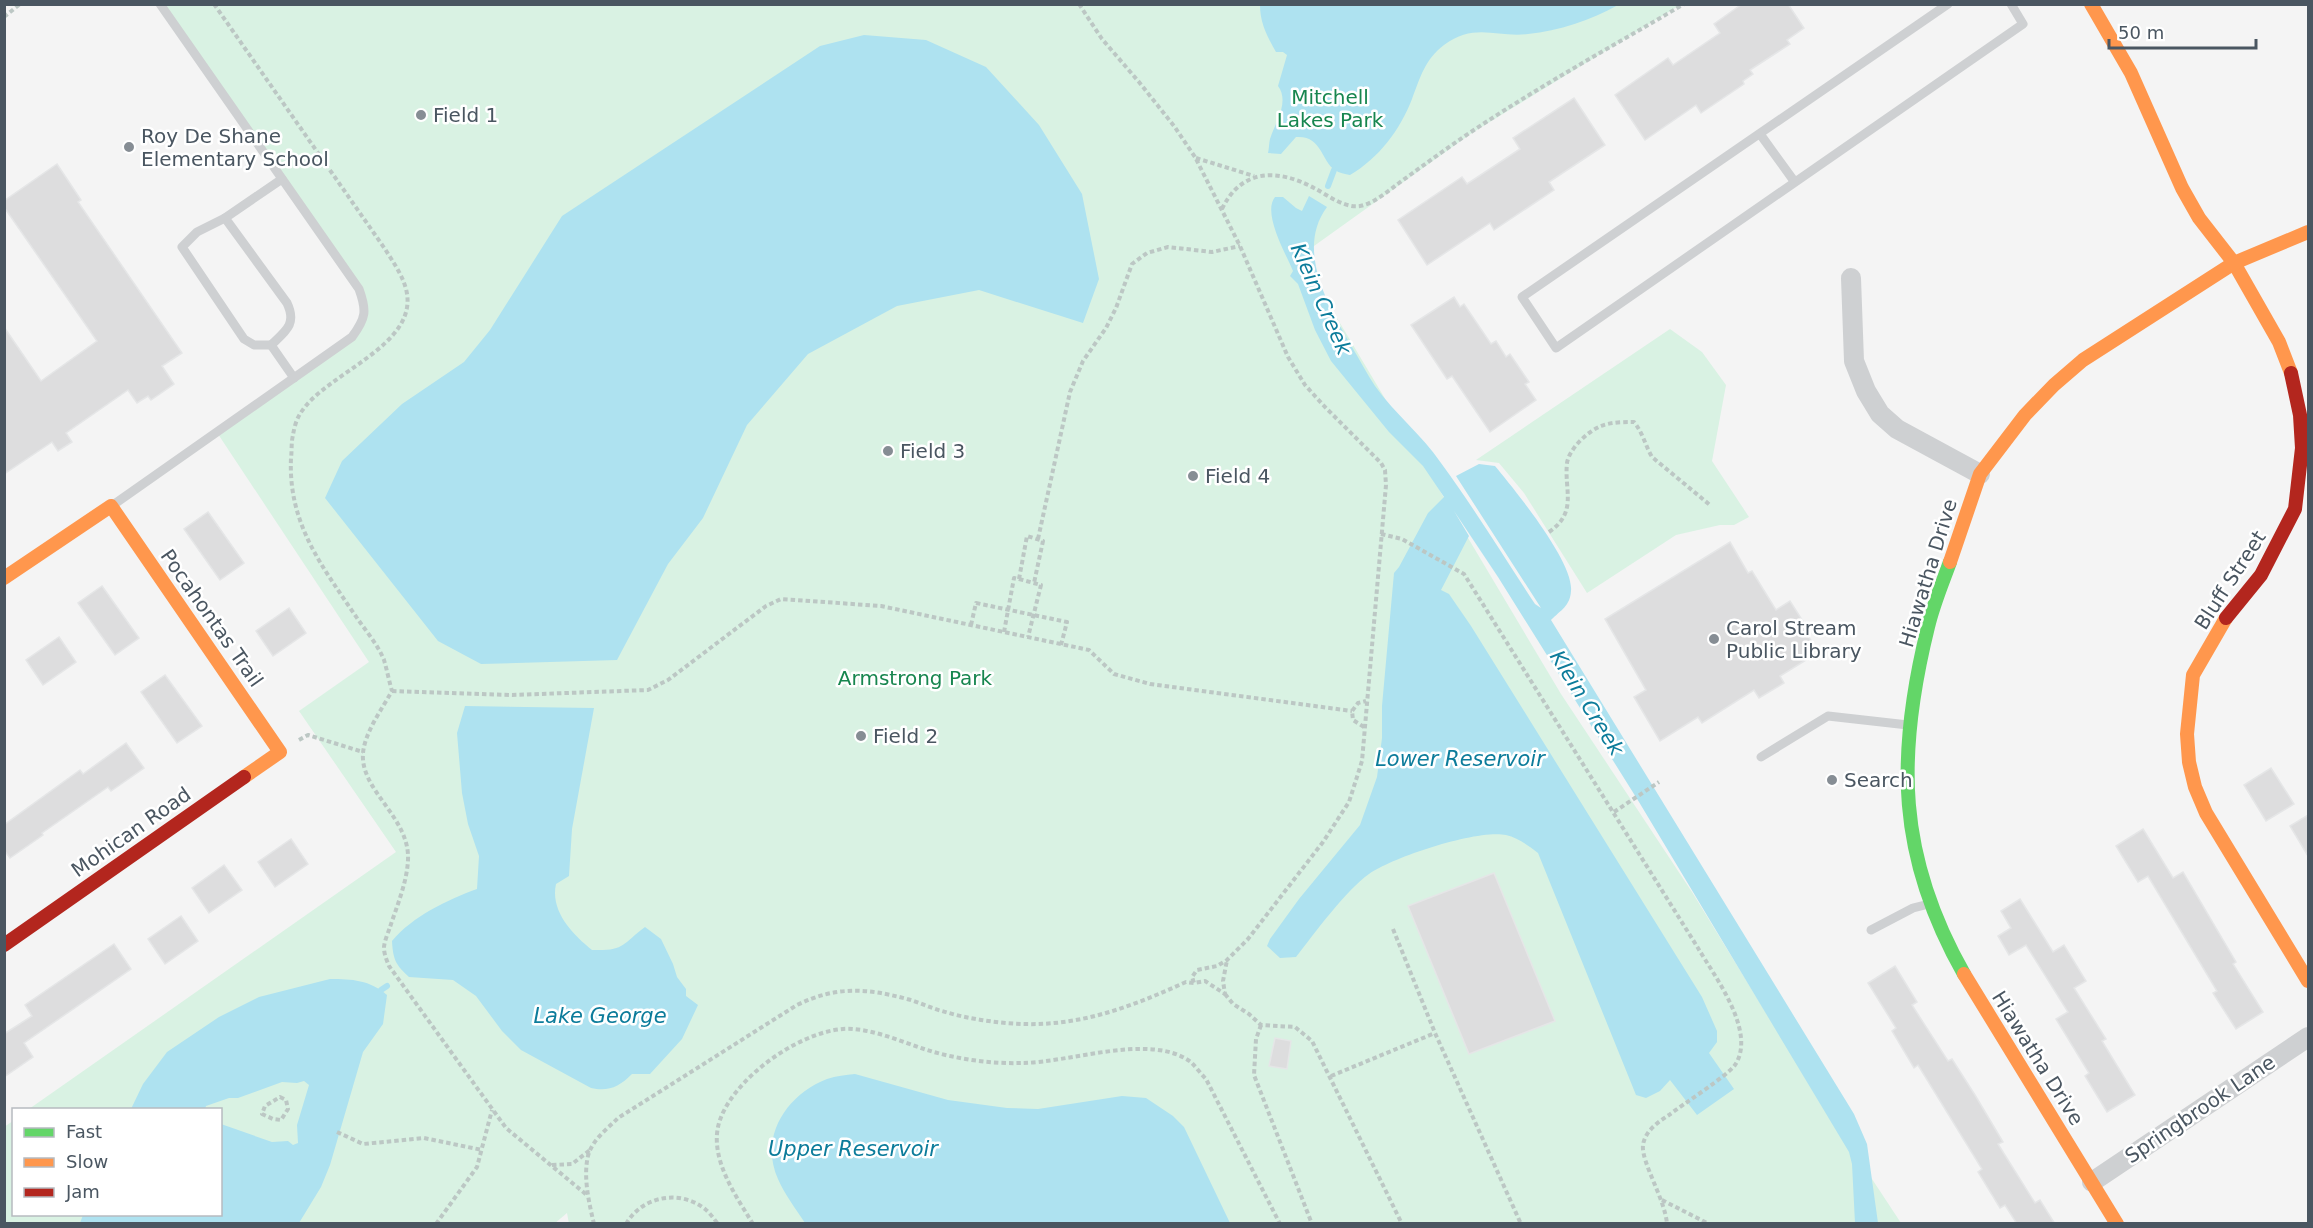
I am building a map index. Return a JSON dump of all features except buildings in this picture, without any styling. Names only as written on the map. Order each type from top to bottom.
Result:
[{"type":"street","name":"Bluff Street","points":[[2091,4],[2131,73],[2181,188],[2199,218],[2234,263],[2279,342],[2293,377],[2300,415],[2302,448],[2295,510],[2261,575],[2224,621],[2193,675],[2187,734],[2189,762],[2195,787],[2206,813],[2308,981]]},
{"type":"street","name":"Hiawatha Drive","points":[[2117,1224],[1943,937],[1918,867],[1907,799],[1906,740],[1928,625],[1980,474],[2025,415],[2054,385],[2083,360],[2234,263],[2308,232]]},
{"type":"street","points":[[1851,278],[1854,361],[1866,391],[1881,414],[1897,429],[1980,474]]},
{"type":"street","points":[[4,578],[111,506]]},
{"type":"street","name":"Pocahontas Trail","points":[[111,506],[280,752]]},
{"type":"street","name":"Mohican Road","points":[[4,945],[280,752]]},
{"type":"street","name":"Springbrook Lane","points":[[2091,1182],[2308,1037]]},
{"type":"lane","points":[[111,506],[352,337],[364,322],[365,305],[359,290],[160,4]]},
{"type":"lane","points":[[1948,4],[1522,297],[1556,348],[2023,24],[2011,4]]},
{"type":"lane","points":[[1760,134],[1794,181]]},
{"type":"lane","points":[[225,218],[287,303],[292,314],[291,324],[271,345],[254,345],[244,339],[182,247],[197,232],[225,218],[282,178]]},
{"type":"lane","points":[[271,345],[294,378]]},
{"type":"lane","points":[[1761,757],[1828,716],[1909,726]]},
{"type":"lane","points":[[1871,930],[1913,908],[1930,904]]},
{"type":"path","points":[[4,17],[20,4]]},
{"type":"path","points":[[1079,4],[1102,39],[1174,126],[1195,158],[1240,246],[1288,357],[1305,385],[1385,470],[1386,485],[1362,761],[1349,802],[1310,859],[1248,939],[1227,960],[1217,966],[1197,970],[1192,977],[1194,983]]},
{"type":"path","points":[[1195,158],[1255,177],[1291,178],[1350,206],[1363,206],[1466,135],[1557,78],[1684,4]]},
{"type":"path","points":[[1222,210],[1236,186],[1255,177]]},
{"type":"path","points":[[1038,539],[1071,392],[1083,362],[1106,328],[1116,308],[1132,264],[1147,253],[1168,247],[1212,252],[1240,246]]},
{"type":"path","points":[[1549,532],[1558,525],[1568,506],[1569,454],[1587,435],[1601,426],[1623,422],[1634,422],[1642,432],[1652,458],[1710,505]]},
{"type":"path","points":[[1381,534],[1408,542],[1464,574],[1614,812],[1731,1007],[1741,1029],[1742,1042],[1735,1065],[1653,1126],[1643,1144],[1643,1155],[1662,1200],[1667,1224]]},
{"type":"path","points":[[1019,579],[1027,536],[1043,541],[1034,583]]},
{"type":"path","points":[[1004,632],[1014,578],[1019,579],[1041,585],[1028,638]]},
{"type":"path","points":[[588,1196],[506,1128],[389,966],[384,947],[401,894],[408,862],[407,845],[401,830],[364,770],[363,752],[369,735],[392,691],[512,695],[648,690],[668,680],[766,606],[781,599],[880,606],[1089,650],[1114,674],[1150,684],[1352,711]]},
{"type":"path","points":[[970,625],[976,603],[1067,622],[1061,645]]},
{"type":"path","points":[[1364,727],[1353,720],[1352,711],[1358,703],[1366,701]]},
{"type":"path","points":[[280,752],[308,735],[363,752]]},
{"type":"path","points":[[1614,812],[1659,782]]},
{"type":"path","points":[[1393,929],[1434,1033],[1521,1224]]},
{"type":"path","points":[[1225,994],[1223,981],[1227,960]]},
{"type":"path","points":[[594,1224],[588,1196],[588,1156],[602,1133],[618,1118],[797,1005],[819,994],[846,990],[872,991],[909,999],[941,1011],[1024,1024],[1097,1017],[1134,1005],[1186,982],[1205,981],[1225,994],[1233,1004],[1261,1025],[1295,1027],[1312,1041],[1402,1224]]},
{"type":"path","points":[[1261,1025],[1255,1048],[1254,1075],[1312,1224]]},
{"type":"path","points":[[753,1224],[727,1180],[720,1157],[718,1129],[726,1104],[741,1085],[788,1049],[832,1029],[868,1031],[931,1051],[978,1060],[1022,1063],[1141,1048],[1165,1051],[1190,1062],[1206,1079],[1280,1224]]},
{"type":"path","points":[[1331,1077],[1434,1033]]},
{"type":"path","points":[[280,1097],[286,1100],[289,1113],[279,1121],[265,1116],[262,1109],[280,1097]]},
{"type":"path","points":[[436,1224],[477,1167],[492,1110]]},
{"type":"path","points":[[337,1132],[363,1144],[424,1138],[482,1150]]},
{"type":"path","points":[[551,1165],[572,1164],[591,1149]]},
{"type":"path","points":[[626,1224],[631,1215],[643,1205],[658,1199],[673,1197],[687,1199],[705,1209],[718,1224]]},
{"type":"path","points":[[1662,1200],[1709,1224]]},
{"type":"green space","name":"Armstrong Park","points":[[160,5],[1680,5],[1472,133],[1300,256],[1561,694],[1692,892],[1814,1091],[1901,1223],[569,1224],[567,1213],[554,1224],[5,1223],[4,1127],[12,1122],[12,1216],[222,1216],[222,1108],[30,1108],[396,852],[299,711],[369,662],[216,431],[352,337],[365,305]]},
{"type":"green space","points":[[1670,329],[1702,352],[1726,385],[1712,461],[1749,517],[1734,525],[1720,525],[1676,535],[1587,593],[1524,493],[1499,463],[1476,460]]},
{"type":"water","points":[[1260,4],[1618,5],[1586,20],[1551,30],[1517,35],[1476,32],[1455,38],[1432,56],[1395,132],[1379,152],[1350,175],[1340,173],[1330,166],[1316,144],[1305,137],[1296,137],[1281,154],[1268,153],[1270,139],[1282,106],[1283,99],[1278,86],[1287,55],[1283,52],[1276,52],[1267,35]]},
{"type":"water","points":[[864,35],[926,40],[986,67],[1039,125],[1082,194],[1099,279],[1083,323],[979,290],[897,306],[808,354],[747,425],[703,518],[668,564],[617,660],[481,664],[438,641],[325,498],[342,461],[402,404],[464,362],[490,330],[562,216],[820,46]]},
{"type":"water","name":"Lower Reservoir","points":[[1309,196],[1327,207],[1318,224],[1314,241],[1319,278],[1334,314],[1375,386],[1434,453],[1535,604],[1541,608],[1456,476],[1479,464],[1495,466],[1541,526],[1563,562],[1569,578],[1570,596],[1567,604],[1551,620],[1854,1114],[1867,1144],[1878,1223],[1855,1223],[1852,1164],[1849,1152],[1639,802],[1454,511],[1469,536],[1441,590],[1449,594],[1471,626],[1702,997],[1717,1031],[1717,1042],[1709,1053],[1734,1089],[1697,1115],[1670,1080],[1660,1091],[1646,1098],[1636,1095],[1538,853],[1510,836],[1493,834],[1456,840],[1396,860],[1369,874],[1350,890],[1296,957],[1280,958],[1267,946],[1299,899],[1360,825],[1377,777],[1394,573],[1428,513],[1444,497],[1423,466],[1389,432],[1331,361],[1315,330],[1298,284],[1290,276],[1293,271],[1276,234],[1271,213],[1272,204],[1275,197],[1283,197],[1302,211]]},
{"type":"water","name":"Lake George","points":[[465,706],[594,708],[572,829],[569,876],[556,884],[556,903],[559,913],[570,929],[592,950],[622,946],[645,927],[661,939],[677,977],[686,989],[686,996],[698,1005],[682,1039],[650,1074],[632,1074],[618,1085],[608,1089],[591,1088],[521,1050],[502,1031],[476,996],[453,980],[409,977],[396,962],[392,941],[400,932],[420,916],[477,889],[479,856],[468,824],[462,793],[457,733]]},
{"type":"water","points":[[330,979],[360,981],[374,986],[387,995],[383,1024],[363,1052],[330,1165],[321,1187],[299,1223],[80,1223],[83,1216],[222,1216],[222,1124],[272,1142],[288,1141],[293,1145],[298,1143],[297,1125],[309,1085],[304,1081],[282,1082],[238,1098],[229,1098],[205,1108],[131,1108],[143,1084],[167,1052],[219,1017],[259,997]]},
{"type":"water","name":"Upper Reservoir","points":[[855,1074],[948,1100],[1007,1108],[1038,1109],[1122,1096],[1146,1098],[1173,1116],[1184,1127],[1230,1223],[805,1223],[778,1179],[773,1163],[774,1133],[780,1119],[799,1095],[827,1079]]},
{"type":"waterway","points":[[1328,186],[1334,170]]},
{"type":"waterway","points":[[381,990],[387,986]]},
{"type":"traffic: fast","points":[[1950,562],[1930,619],[1918,674],[1911,719],[1908,762],[1909,805],[1915,846],[1926,888],[1942,931],[1964,974]]},
{"type":"traffic: slow","points":[[2091,4],[2131,73],[2182,188],[2199,218],[2234,263],[2279,342],[2291,373]]},
{"type":"traffic: slow","points":[[1950,562],[1980,474],[2025,415],[2054,385],[2083,360],[2234,263],[2308,232]]},
{"type":"traffic: slow","points":[[4,578],[111,506],[280,752],[244,777]]},
{"type":"traffic: slow","points":[[2226,618],[2193,675],[2187,734],[2189,762],[2195,787],[2206,813],[2308,981]]},
{"type":"traffic: slow","points":[[1964,974],[2117,1224]]},
{"type":"traffic: jam","points":[[2226,618],[2261,575],[2295,509],[2302,448],[2300,415],[2291,373]]},
{"type":"traffic: jam","points":[[4,945],[244,777]]},
{"type":"place","name":"Field 1","points":[[421,115]]},
{"type":"place","name":"Roy De Shane Elementary School","points":[[129,147]]},
{"type":"place","name":"Field 3","points":[[888,451]]},
{"type":"place","name":"Field 4","points":[[1193,476]]},
{"type":"place","name":"Carol Stream Public Library","points":[[1714,639]]},
{"type":"place","name":"Field 2","points":[[861,736]]},
{"type":"place","name":"Search","points":[[1832,780]]},
{"type":"park label","name":"Mitchell Lakes Park","points":[[1330,108]]},
{"type":"water label","name":"Klein Creek","points":[[1321,299]]},
{"type":"water label","name":"Klein Creek","points":[[1587,703]]}]
